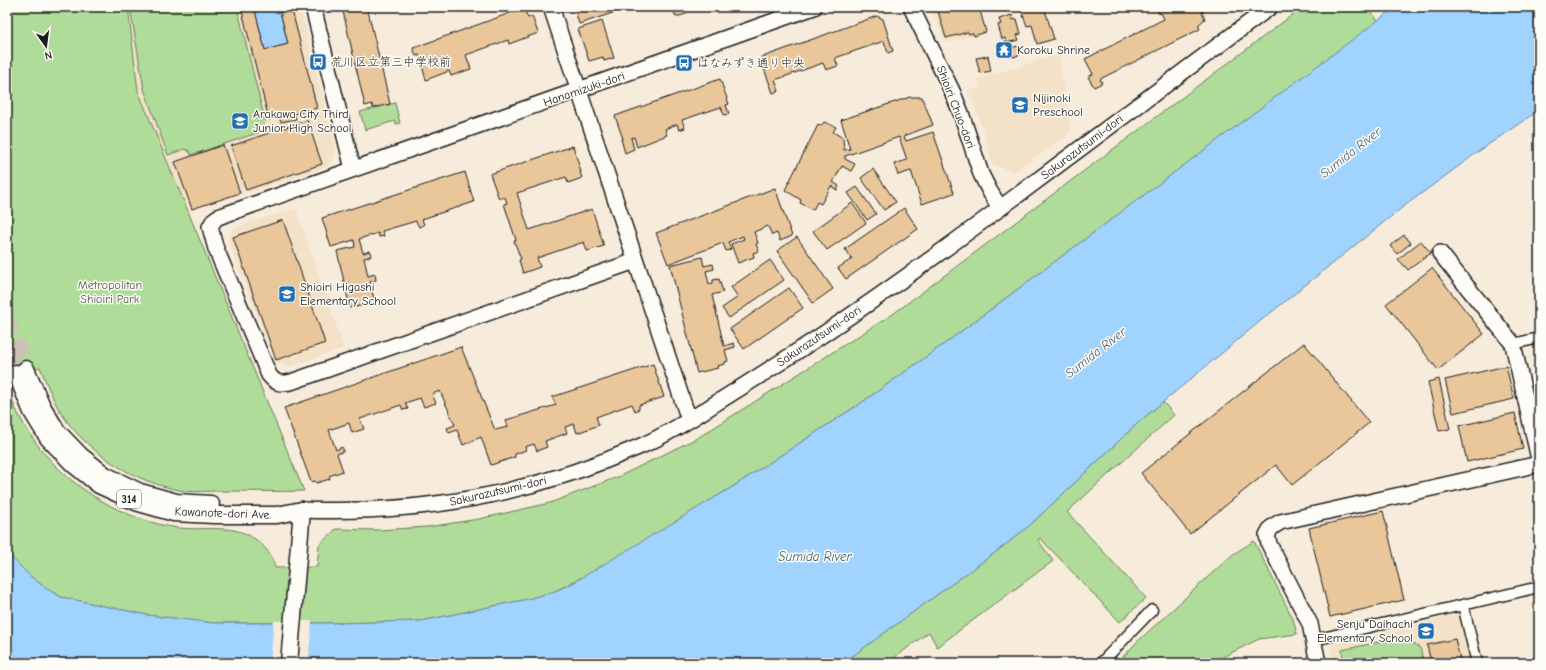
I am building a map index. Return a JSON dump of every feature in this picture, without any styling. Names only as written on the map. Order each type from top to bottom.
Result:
[{"type":"main road","name":"Kawanote-dori Ave.","points":[[21,371],[57,431],[81,456],[105,475],[140,492],[176,502],[277,505],[302,510]]},
{"type":"main road","points":[[289,663],[302,510]]},
{"type":"street","points":[[313,7],[353,169]]},
{"type":"street","points":[[551,7],[689,420]]},
{"type":"street","name":"Hanamizuki-dori","points":[[635,261],[291,382],[279,383],[272,379],[264,363],[216,249],[210,231],[210,224],[218,216],[814,7]]},
{"type":"street","name":"Shioiri Chuo-dori","points":[[911,7],[952,91],[981,174],[1000,208]]},
{"type":"street","name":"Sakurazutsumi-dori","points":[[302,510],[372,510],[423,507],[512,491],[543,482],[622,454],[671,432],[773,367],[869,303],[1000,208],[1270,7]]},
{"type":"street","points":[[1440,253],[1513,344],[1539,459]]},
{"type":"street","points":[[1513,344],[1539,338]]},
{"type":"street","points":[[1318,663],[1310,624],[1269,544],[1267,535],[1271,528],[1280,522],[1539,464]]},
{"type":"street","points":[[1314,640],[1539,587]]},
{"type":"street","points":[[1463,604],[1477,663]]},
{"type":"street","points":[[1101,663],[1152,610]]},
{"type":"shaded area","name":"Arakawa City Third Junior High School","points":[[128,7],[300,7],[336,151],[329,166],[189,211],[138,91]]},
{"type":"shaded area","points":[[929,7],[979,7],[986,32],[947,43]]},
{"type":"shaded area","name":"Nijinoki Preschool","points":[[1059,55],[1071,132],[1014,172],[993,165],[980,120],[968,90],[980,87],[977,79]]},
{"type":"shaded area","name":"Shioiri Higashi Elementary School","points":[[296,208],[344,348],[289,367],[275,361],[228,240],[233,228]]},
{"type":"shaded area","name":"Senju Daihachi Elementary School","points":[[1455,615],[1459,617],[1470,663],[1334,663],[1331,647],[1333,644]]},
{"type":"green space","name":"Metropolitan Shioiri Park","points":[[7,7],[128,7],[138,91],[304,491],[200,492],[179,490],[161,486],[126,471],[109,461],[79,436],[67,422],[57,406],[40,367],[7,378]]},
{"type":"green space","points":[[130,7],[237,7],[265,121],[263,131],[191,155],[189,151],[185,149],[168,155],[144,89]]},
{"type":"green space","points":[[1303,7],[1368,7],[1378,21],[947,342],[864,401],[734,486],[600,568],[555,591],[528,599],[421,621],[214,623],[147,615],[61,597],[47,589],[30,576],[7,553],[7,387],[18,413],[32,438],[50,460],[70,479],[93,496],[144,520],[172,527],[188,529],[223,529],[245,533],[257,540],[262,545],[270,555],[275,568],[317,567],[319,545],[336,529],[378,530],[427,527],[479,519],[550,503],[620,476],[699,437],[893,314]]},
{"type":"green space","points":[[395,103],[400,123],[396,124],[395,121],[365,130],[360,112]]},
{"type":"green space","points":[[1163,402],[1174,415],[1067,512],[1146,598],[1120,622],[1040,538],[1038,540],[1053,561],[937,647],[929,632],[887,663],[843,663],[996,552],[1029,526],[1140,421]]},
{"type":"green space","points":[[1254,541],[1293,619],[1297,634],[1259,639],[1211,663],[1117,663],[1137,642],[1232,555]]},
{"type":"green space","points":[[1402,637],[1420,648],[1424,663],[1344,663],[1342,650]]},
{"type":"water","points":[[254,7],[279,7],[288,44],[265,50]]},
{"type":"water","name":"Sumida River","points":[[1396,7],[1539,7],[1539,110],[1482,149],[1403,207],[1263,319],[1140,421],[1029,526],[996,552],[843,663],[7,663],[7,553],[30,576],[47,589],[61,597],[147,615],[214,623],[421,621],[528,599],[555,591],[571,584],[734,486],[864,401],[947,342]]},
{"type":"pier","points":[[274,621],[312,621],[308,663],[270,663]]},
{"type":"building","points":[[241,7],[254,7],[265,50],[288,44],[279,7],[291,7],[317,108],[294,114],[296,119],[281,122],[279,117],[269,120]]},
{"type":"building","points":[[342,7],[367,7],[390,104],[373,108],[372,104],[365,106]]},
{"type":"building","points":[[574,7],[631,7],[579,24]]},
{"type":"building","points":[[672,7],[686,7],[684,8],[686,14],[676,17]]},
{"type":"building","points":[[942,7],[979,7],[986,32],[974,36],[973,33],[969,34],[968,32],[946,38],[938,11],[943,9]]},
{"type":"building","points":[[1020,7],[1044,7],[1054,39],[1037,44],[1032,25],[1027,26]]},
{"type":"building","points":[[1156,7],[1211,7],[1202,12],[1205,19],[1198,25],[1200,29],[1100,79],[1102,83],[1094,87],[1088,77],[1093,74],[1085,59],[1164,19],[1161,13],[1159,14]]},
{"type":"building","points":[[524,8],[528,18],[532,16],[538,33],[509,44],[508,40],[466,55],[471,69],[451,76],[449,71],[426,80],[419,55],[416,56],[413,48]]},
{"type":"building","points":[[1012,15],[1013,20],[1017,19],[1021,34],[1017,35],[1019,40],[1006,43],[1005,38],[1002,39],[998,25],[1001,24],[999,19]]},
{"type":"building","points":[[877,16],[883,19],[893,51],[888,53],[884,41],[835,58],[838,66],[826,70],[823,63],[775,80],[779,91],[773,93],[760,58]]},
{"type":"building","points":[[602,21],[614,58],[604,61],[603,57],[589,61],[578,29]]},
{"type":"building","points":[[1018,46],[1020,55],[1013,57],[1010,48]]},
{"type":"building","points":[[988,56],[991,71],[980,73],[976,58]]},
{"type":"building","points":[[720,79],[729,104],[726,105],[729,114],[724,115],[721,107],[682,120],[685,128],[679,130],[677,124],[665,129],[667,135],[637,147],[634,137],[631,138],[634,149],[625,153],[621,139],[623,139],[615,116]]},
{"type":"building","points":[[910,97],[922,97],[933,125],[904,136],[906,141],[933,132],[954,193],[922,204],[911,171],[898,175],[894,164],[907,160],[899,137],[845,156],[845,159],[855,164],[851,171],[842,166],[833,182],[839,186],[837,190],[831,186],[821,204],[817,202],[813,210],[800,203],[801,200],[785,190],[818,125],[821,126],[824,122],[836,127],[833,132],[843,138],[844,150],[850,149],[841,120]]},
{"type":"building","points":[[307,120],[322,164],[246,190],[231,146]]},
{"type":"building","points":[[223,145],[240,193],[192,209],[175,162]]},
{"type":"building","points":[[573,146],[582,178],[568,183],[566,177],[517,193],[529,230],[592,209],[604,246],[587,251],[584,242],[537,258],[540,267],[523,273],[519,260],[521,259],[514,241],[516,240],[504,204],[507,203],[505,197],[499,199],[490,174]]},
{"type":"building","points":[[873,169],[896,202],[884,210],[861,178]]},
{"type":"building","points":[[465,172],[474,202],[422,219],[424,225],[419,227],[416,221],[382,231],[384,236],[379,237],[378,233],[359,239],[363,253],[370,251],[371,256],[364,258],[368,276],[375,274],[376,280],[370,282],[375,303],[350,308],[337,251],[355,247],[354,240],[331,247],[322,218]]},
{"type":"building","points":[[857,187],[876,214],[867,220],[848,193]]},
{"type":"building","points":[[775,188],[792,236],[780,241],[777,233],[772,235],[768,226],[754,232],[759,251],[753,253],[754,257],[738,263],[731,244],[744,239],[743,236],[728,242],[731,249],[726,251],[723,243],[668,264],[656,233]]},
{"type":"building","points":[[852,203],[866,223],[827,250],[813,231]]},
{"type":"building","points":[[904,208],[918,229],[846,279],[838,268],[852,259],[845,249]]},
{"type":"building","name":"Shioiri Higashi Elementary School","points":[[283,220],[325,343],[276,360],[233,237]]},
{"type":"building","points":[[1404,235],[1411,243],[1397,254],[1390,246]]},
{"type":"building","points":[[797,237],[833,289],[813,303],[777,251]]},
{"type":"building","points":[[1421,241],[1431,253],[1408,270],[1398,259]]},
{"type":"building","points":[[702,257],[704,266],[713,264],[714,269],[706,271],[709,284],[713,283],[713,280],[719,279],[723,292],[712,295],[724,346],[734,343],[735,347],[725,350],[728,361],[725,362],[725,364],[717,366],[718,368],[697,373],[670,265]]},
{"type":"building","points":[[770,260],[784,280],[729,318],[722,308],[738,297],[731,287]]},
{"type":"building","points":[[1432,268],[1484,334],[1438,370],[1386,304]]},
{"type":"building","points":[[789,288],[803,308],[744,349],[730,329]]},
{"type":"building","points":[[1304,343],[1369,423],[1292,485],[1276,465],[1190,534],[1141,473]]},
{"type":"building","points":[[461,347],[495,430],[508,427],[506,420],[556,405],[552,397],[653,364],[664,397],[639,405],[639,409],[635,411],[632,404],[596,417],[599,425],[577,433],[574,424],[565,427],[567,433],[545,441],[547,447],[537,451],[534,444],[525,447],[526,450],[515,454],[515,457],[491,465],[481,437],[463,445],[457,430],[449,433],[447,428],[455,425],[440,391],[432,394],[436,403],[424,407],[420,398],[405,403],[408,409],[403,410],[401,405],[360,419],[364,429],[352,433],[349,423],[329,430],[336,450],[342,447],[344,451],[337,454],[343,471],[329,476],[330,479],[316,483],[315,481],[311,482],[284,408]]},
{"type":"building","points":[[1506,366],[1514,399],[1453,413],[1445,380]]},
{"type":"building","points":[[1439,379],[1450,429],[1439,431],[1428,382]]},
{"type":"building","points":[[1515,413],[1523,449],[1467,462],[1459,426]]},
{"type":"building","points":[[1383,511],[1404,600],[1330,617],[1309,528]]},
{"type":"building","points":[[1455,639],[1461,663],[1431,663],[1427,645]]},
{"type":"tunnel","points":[[7,318],[26,369]]},
{"type":"tunnel","points":[[7,350],[16,373]]},
{"type":"place","name":"Koroku Shrine","points":[[1004,50]]},
{"type":"place","name":"荒川区立第三中学校前","points":[[318,62]]},
{"type":"place","name":"はなみずき通り中央","points":[[684,63]]},
{"type":"place","name":"Nijinoki Preschool","points":[[1020,105]]},
{"type":"place","name":"Arakawa City Third Junior High School","points":[[240,121]]},
{"type":"place","name":"Shioiri Higashi Elementary School","points":[[287,294]]},
{"type":"place","name":"Senju Daihachi Elementary School","points":[[1426,631]]}]
